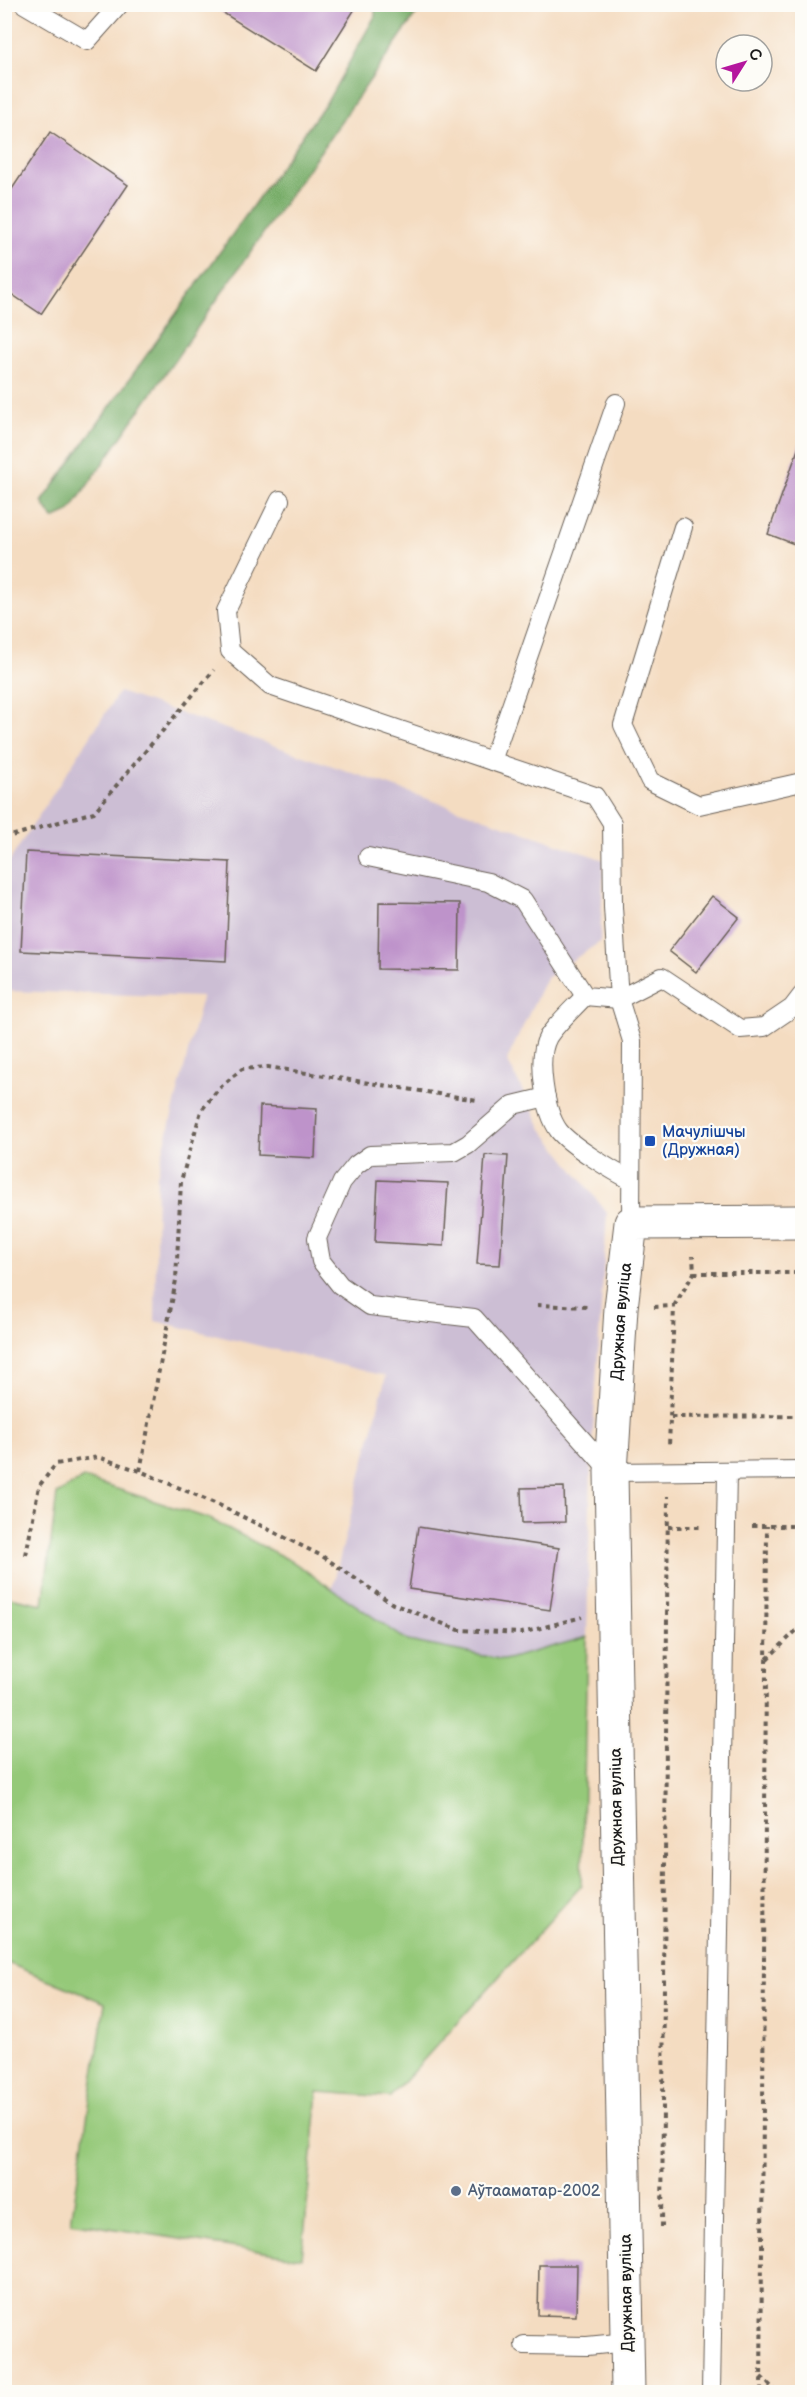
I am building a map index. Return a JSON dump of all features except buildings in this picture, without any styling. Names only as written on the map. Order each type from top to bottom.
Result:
[{"type":"street","points":[[631,1223],[802,1222]]},
{"type":"street","name":"Дружная вуліца","points":[[628,2392],[611,1472],[621,1308],[631,1223]]},
{"type":"lane","points":[[24,4],[87,41],[120,4]]},
{"type":"lane","points":[[492,761],[616,403]]},
{"type":"lane","points":[[280,500],[226,611],[230,651],[270,686],[595,796],[612,823],[613,907],[619,999],[632,1041],[631,1223]]},
{"type":"lane","points":[[683,527],[623,725],[650,781],[699,805],[802,782]]},
{"type":"lane","points":[[368,857],[488,882],[523,900],[585,996]]},
{"type":"lane","points":[[585,996],[619,999],[662,977],[740,1029],[764,1027],[792,1008],[802,995]]},
{"type":"lane","points":[[585,996],[547,1039],[542,1069],[546,1098],[559,1131],[610,1171],[631,1180]]},
{"type":"lane","points":[[546,1098],[513,1105],[468,1144],[453,1152],[370,1155],[356,1165],[342,1182],[317,1238],[321,1261],[340,1285],[370,1306],[474,1318],[611,1472],[802,1470]]},
{"type":"lane","points":[[711,2392],[727,1471]]},
{"type":"lane","points":[[524,2345],[587,2346],[627,2342]]},
{"type":"path","points":[[4,838],[94,812],[230,651]]},
{"type":"path","points":[[140,1471],[176,1280],[181,1180],[201,1111],[219,1088],[242,1070],[268,1066],[513,1105]]},
{"type":"path","points":[[694,1273],[802,1273]]},
{"type":"path","points":[[537,1305],[621,1308],[674,1306],[669,1472],[662,2238]]},
{"type":"path","points":[[670,1417],[802,1416]]},
{"type":"path","points":[[26,1556],[39,1486],[56,1464],[98,1457],[140,1471],[219,1505],[322,1556],[393,1604],[459,1630],[522,1633],[614,1609]]},
{"type":"path","points":[[761,2392],[767,1526]]},
{"type":"path","points":[[766,1659],[802,1625]]},
{"type":"path","points":[[761,2377],[777,2392]]},
{"type":"shaded area","points":[[119,692],[604,860],[600,942],[546,978],[507,1060],[542,1129],[607,1213],[591,1462],[587,1637],[504,1660],[408,1641],[332,1589],[386,1376],[155,1321],[157,1175],[202,997],[5,991],[5,868]]},
{"type":"green space","points":[[375,5],[421,5],[421,7],[69,512],[53,519],[42,502],[328,100],[375,16]]},
{"type":"green space","points":[[83,1478],[210,1519],[293,1562],[408,1641],[504,1660],[587,1637],[582,1885],[390,2097],[318,2092],[302,2258],[71,2222],[105,2003],[5,1962],[4,1596],[43,1604],[57,1494]]},
{"type":"place","name":"Мачулішчы (Дружная)","points":[[650,1141]]},
{"type":"place","name":"Аўтааматар-2002","points":[[456,2191]]}]
